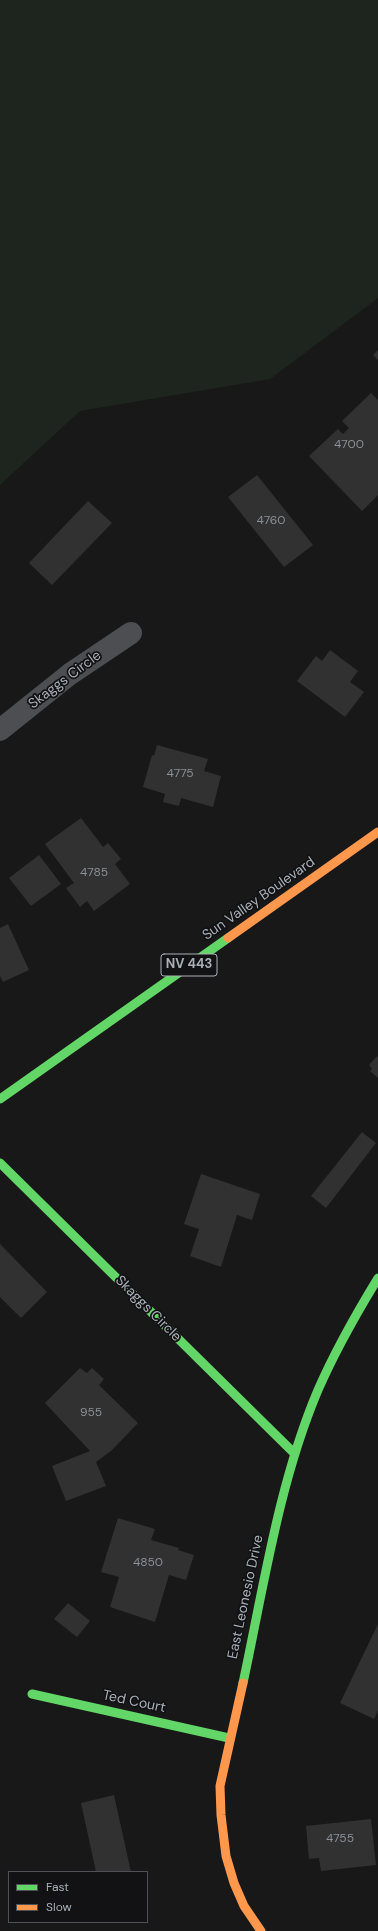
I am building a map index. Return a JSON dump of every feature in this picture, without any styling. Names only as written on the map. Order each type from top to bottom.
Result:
[{"type":"street","name":"Skaggs Circle","points":[[0,730],[70,674],[131,633]]},
{"type":"street","name":"Sun Valley Boulevard","points":[[0,1099],[378,832]]},
{"type":"street","name":"Skaggs Circle","points":[[0,1163],[295,1454]]},
{"type":"street","name":"East Leonesio Drive","points":[[261,1931],[238,1892],[226,1859],[220,1822],[220,1786],[229,1738],[278,1516],[295,1454],[318,1390],[351,1322],[378,1278]]},
{"type":"street","name":"Ted Court","points":[[32,1694],[229,1738]]},
{"type":"shaded area","points":[[0,0],[378,0],[378,298],[270,379],[80,411],[0,485]]},
{"type":"building","points":[[378,350],[378,360],[373,355]]},
{"type":"building","points":[[371,393],[378,400],[378,495],[362,511],[309,456],[338,429],[343,434],[349,428],[342,421]]},
{"type":"building","points":[[257,475],[313,545],[284,567],[228,497]]},
{"type":"building","points":[[88,501],[112,523],[52,585],[29,563]]},
{"type":"building","points":[[330,650],[358,671],[350,682],[364,692],[345,717],[297,681],[316,656],[322,661]]},
{"type":"building","points":[[157,745],[208,759],[204,771],[221,776],[213,807],[181,798],[179,806],[163,802],[165,794],[143,787],[152,755],[154,756]]},
{"type":"building","points":[[81,818],[103,847],[108,843],[121,859],[115,864],[130,884],[94,911],[87,901],[80,907],[66,888],[74,883],[45,844]]},
{"type":"building","points":[[39,855],[61,884],[31,906],[9,878]]},
{"type":"building","points":[[8,924],[29,970],[3,982],[0,976],[0,928]]},
{"type":"building","points":[[377,1056],[378,1078],[370,1071],[372,1069],[369,1065]]},
{"type":"building","points":[[362,1132],[376,1143],[326,1208],[311,1196]]},
{"type":"building","points":[[201,1174],[260,1194],[252,1220],[237,1215],[221,1267],[190,1256],[199,1229],[184,1224]]},
{"type":"building","points":[[0,1244],[47,1292],[21,1318],[0,1297]]},
{"type":"building","points":[[80,1368],[87,1373],[92,1368],[104,1379],[99,1385],[138,1423],[111,1451],[96,1462],[106,1486],[66,1501],[52,1466],[90,1451],[45,1403]]},
{"type":"building","points":[[118,1518],[155,1529],[151,1540],[179,1548],[178,1550],[194,1555],[186,1580],[169,1575],[155,1622],[110,1607],[119,1577],[101,1572]]},
{"type":"building","points":[[68,1603],[90,1621],[77,1637],[54,1619]]},
{"type":"building","points":[[378,1624],[378,1711],[374,1719],[340,1703]]},
{"type":"building","points":[[114,1795],[131,1871],[96,1871],[81,1803]]},
{"type":"building","points":[[371,1819],[376,1865],[321,1871],[319,1858],[309,1859],[306,1826]]},
{"type":"traffic: fast","points":[[0,1099],[228,938]]},
{"type":"traffic: fast","points":[[0,1163],[295,1454]]},
{"type":"traffic: fast","points":[[243,1683],[274,1534],[304,1425],[331,1361],[378,1278]]},
{"type":"traffic: fast","points":[[32,1694],[229,1738]]},
{"type":"traffic: slow","points":[[228,938],[378,832]]},
{"type":"traffic: slow","points":[[243,1683],[220,1786],[221,1815],[226,1856],[234,1883],[244,1906],[261,1931]]}]
